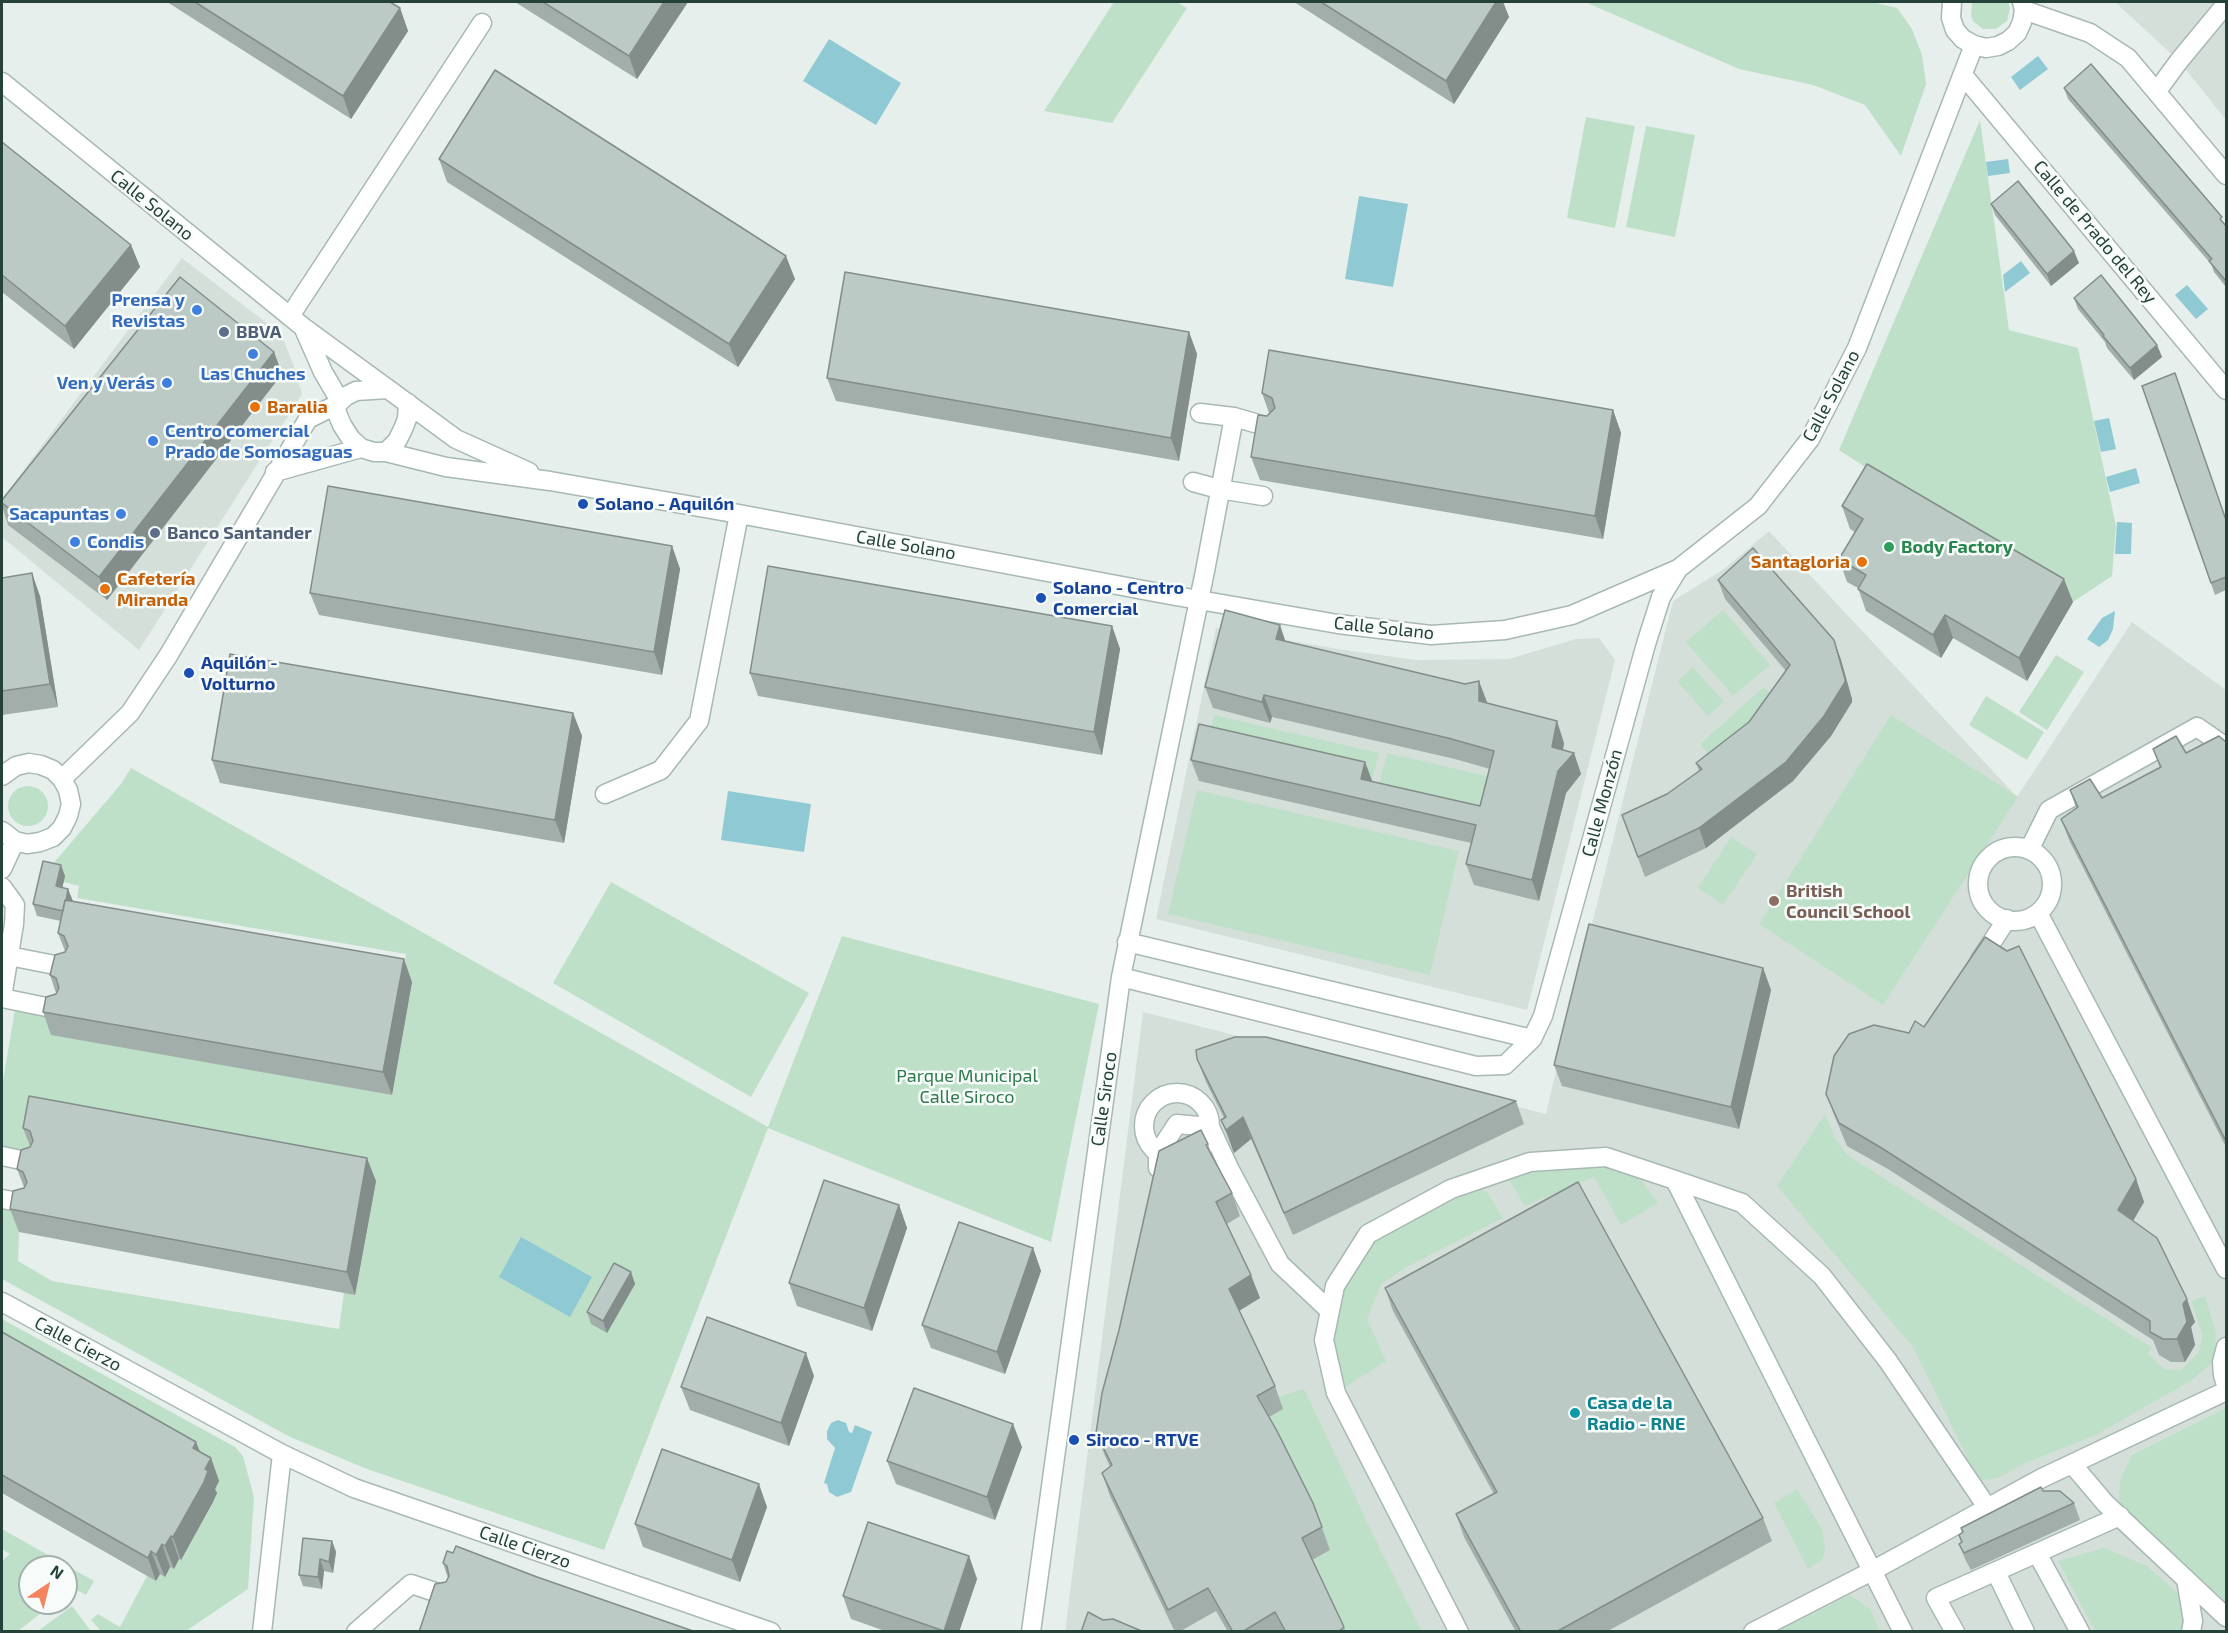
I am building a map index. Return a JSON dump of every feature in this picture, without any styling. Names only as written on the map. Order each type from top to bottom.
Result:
[{"type":"street","points":[[1952,2],[1951,18],[1955,30],[1963,39],[1986,48],[1998,46],[2017,33],[2022,22],[2023,6],[2090,33],[2128,58],[2226,175]]},
{"type":"street","points":[[2157,91],[2226,4]]},
{"type":"street","points":[[296,321],[482,23]]},
{"type":"street","name":"Calle Solano","points":[[296,321],[338,403],[337,413],[342,425],[351,439],[361,448],[374,452],[386,452],[446,467],[550,481],[739,514],[1338,624],[1431,635],[1505,630],[1572,615],[1678,569],[1758,506],[1810,439],[1857,348],[1974,45]]},
{"type":"street","name":"Calle de Prado del Rey","points":[[1963,75],[2226,390]]},
{"type":"street","name":"Calle Solano","points":[[2,82],[296,321],[456,440],[550,481]]},
{"type":"street","points":[[62,779],[130,713],[168,656],[308,419],[356,391],[388,389]]},
{"type":"street","points":[[386,452],[397,441],[403,429],[407,419],[408,403]]},
{"type":"street","points":[[1200,413],[1233,417],[1272,428]]},
{"type":"street","name":"Calle Siroco","points":[[1031,1632],[1121,977],[1205,571],[1233,417]]},
{"type":"street","points":[[275,472],[361,448]]},
{"type":"street","points":[[1193,482],[1263,496]]},
{"type":"street","points":[[605,794],[661,770],[699,721],[739,514]]},
{"type":"street","name":"Calle Monzón","points":[[1121,977],[1476,1065],[1505,1065],[1532,1039],[1543,1016],[1661,597],[1678,569]]},
{"type":"street","points":[[2030,850],[2049,810],[2197,727],[2226,747]]},
{"type":"street","points":[[2,869],[8,836],[27,844],[52,837],[62,828],[71,804],[68,790],[53,770],[29,763],[16,765],[3,773]]},
{"type":"street","points":[[2004,849],[2030,850],[2048,867],[2052,879],[2047,904],[2027,919],[2016,921],[1994,914],[1985,906],[1978,884],[1980,873],[1986,862],[1994,854],[2004,849]]},
{"type":"street","points":[[2,887],[15,905],[2,998],[56,1009]]},
{"type":"street","points":[[2038,913],[2226,1269]]},
{"type":"street","points":[[1970,976],[2007,919]]},
{"type":"street","points":[[1127,942],[1532,1039]]},
{"type":"street","points":[[9,956],[65,967]]},
{"type":"street","points":[[1184,1094],[1195,1098],[1209,1116],[1209,1137],[1204,1146],[1188,1158],[1167,1158],[1158,1161],[1146,1135],[1144,1124],[1147,1113],[1163,1097],[1184,1094]]},
{"type":"street","points":[[1158,1161],[1177,1124],[1210,1127]]},
{"type":"street","points":[[1210,1127],[1280,1264],[1330,1311]]},
{"type":"street","points":[[2,1156],[30,1162]]},
{"type":"street","points":[[1460,1632],[1336,1393],[1324,1340],[1335,1286],[1368,1234],[1451,1189],[1530,1162],[1606,1157],[1742,1203],[1821,1276],[1888,1361],[1987,1507]]},
{"type":"street","points":[[1675,1180],[1903,1632]]},
{"type":"street","points":[[2,1199],[24,1203]]},
{"type":"street","name":"Calle Cierzo","points":[[2,1302],[282,1454],[354,1488],[771,1632]]},
{"type":"street","points":[[2226,1347],[2222,1362],[2226,1384]]},
{"type":"street","points":[[1753,1632],[1872,1571],[2042,1478],[2226,1391]]},
{"type":"street","points":[[262,1632],[282,1454]]},
{"type":"street","points":[[2072,1464],[2106,1503],[2226,1617]]},
{"type":"street","points":[[1955,1632],[1936,1598],[2120,1516]]},
{"type":"street","points":[[2037,1553],[2080,1632]]},
{"type":"street","points":[[1996,1572],[2025,1632]]},
{"type":"street","points":[[2186,1579],[2193,1621],[2191,1632]]},
{"type":"street","points":[[360,1631],[411,1584],[447,1596]]},
{"type":"shaded area","points":[[2115,2],[2226,2],[2226,120],[2179,61]]},
{"type":"shaded area","name":"Centro comercial Prado de Somosaguas","points":[[182,258],[281,334],[302,394],[139,650],[2,537],[2,499]]},
{"type":"shaded area","points":[[1769,531],[2017,797],[2132,622],[2226,690],[2226,1631],[1065,1632],[1143,1012],[1546,1114],[1673,601],[1724,569]]},
{"type":"shaded area","points":[[1216,628],[1416,660],[1509,659],[1576,639],[1599,638],[1615,660],[1527,1010],[1156,919]]},
{"type":"green space","points":[[1114,2],[1177,2],[1187,8],[1112,123],[1044,111]]},
{"type":"green space","points":[[1585,2],[1872,2],[1897,8],[1912,29],[1922,55],[1926,84],[1901,156],[1865,105],[1813,85],[1739,69]]},
{"type":"green space","points":[[1972,2],[2008,2],[2010,8],[2007,21],[1996,29],[1983,29],[1973,21]]},
{"type":"green space","points":[[1586,117],[1635,126],[1615,228],[1567,218]]},
{"type":"green space","points":[[1980,120],[2009,330],[2078,348],[2116,526],[2112,576],[2073,602],[1839,450]]},
{"type":"green space","points":[[1646,126],[1695,135],[1675,237],[1626,227]]},
{"type":"green space","points":[[1723,610],[1770,665],[1733,696],[1686,642]]},
{"type":"green space","points":[[2056,655],[2084,672],[2047,730],[2019,712]]},
{"type":"green space","points":[[1693,667],[1724,702],[1708,716],[1677,681]]},
{"type":"green space","points":[[1764,687],[1777,702],[1713,759],[1700,744]]},
{"type":"green space","points":[[1986,696],[2044,732],[2027,760],[1969,725]]},
{"type":"green space","points":[[1214,715],[1379,753],[1372,779],[1208,741]]},
{"type":"green space","points":[[1891,715],[2018,797],[1883,1005],[1759,924]]},
{"type":"green space","points":[[1387,753],[1495,778],[1485,822],[1376,797]]},
{"type":"green space","name":"Parque Municipal Calle Siroco","points":[[131,768],[768,1127],[842,936],[1099,1004],[1051,1242],[768,1128],[604,1550],[367,1469],[290,1437],[2,1279],[2,1209],[22,1213],[18,1261],[52,1281],[339,1329],[344,1292],[355,1294],[375,1180],[121,1133],[30,1157],[2,1151],[2,1087],[15,1009],[55,1016],[226,1065],[392,1095],[412,982],[403,981],[406,954],[77,898],[79,886],[64,882],[46,872],[121,784]]},
{"type":"green space","points":[[28,786],[36,787],[42,792],[47,798],[47,814],[42,820],[36,825],[28,826],[20,825],[14,820],[9,814],[8,806],[9,798],[14,792],[20,787]]},
{"type":"green space","points":[[1197,790],[1459,851],[1430,975],[1168,914]]},
{"type":"green space","points":[[1731,837],[1757,854],[1723,905],[1698,888]]},
{"type":"green space","points":[[611,882],[809,993],[751,1097],[553,983]]},
{"type":"green space","points":[[1825,1114],[1835,1138],[1847,1155],[2152,1348],[2148,1353],[2164,1369],[2181,1370],[2199,1352],[2203,1336],[2191,1301],[2205,1296],[2216,1333],[2214,1361],[2192,1380],[2096,1435],[2025,1463],[1998,1478],[1976,1481],[1967,1457],[1913,1347],[1777,1186]]},
{"type":"green space","points":[[1616,1160],[1641,1180],[1658,1203],[1621,1225],[1594,1177],[1525,1206],[1510,1181],[1517,1166]]},
{"type":"green space","points":[[1476,1188],[1487,1192],[1503,1218],[1405,1268],[1381,1284],[1367,1319],[1386,1361],[1336,1393],[1324,1340],[1359,1248]]},
{"type":"green space","points":[[2,1319],[235,1447],[243,1456],[254,1497],[248,1589],[186,1631],[101,1631],[91,1620],[98,1614],[120,1627],[147,1576],[156,1581],[160,1574],[170,1567],[174,1569],[212,1505],[2,1351]]},
{"type":"green space","points":[[1304,1389],[1422,1631],[1344,1631],[1310,1561],[1330,1550],[1321,1526],[1265,1419],[1277,1397]]},
{"type":"green space","points":[[2226,1408],[2226,1602],[2131,1516],[2119,1501],[2120,1480],[2132,1455]]},
{"type":"green space","points":[[1797,1489],[1822,1529],[1825,1550],[1822,1560],[1808,1569],[1774,1503]]},
{"type":"green space","points":[[2,1529],[48,1555],[18,1555],[18,1615],[39,1615],[18,1631],[2,1631],[2,1561],[10,1554],[2,1549]]},
{"type":"green space","points":[[2104,1548],[2147,1566],[2180,1595],[2185,1631],[2095,1631],[2058,1561]]},
{"type":"green space","points":[[78,1572],[94,1581],[86,1595],[78,1591]]},
{"type":"green space","points":[[1850,1595],[1870,1609],[1880,1631],[1778,1631]]},
{"type":"green space","points":[[78,1614],[91,1631],[38,1631],[60,1615]]},
{"type":"water","points":[[829,39],[901,83],[876,125],[803,81]]},
{"type":"water","points":[[2038,56],[2048,69],[2020,90],[2011,77]]},
{"type":"water","points":[[2008,159],[2010,173],[1988,176],[1986,162]]},
{"type":"water","points":[[1359,196],[1408,204],[1393,287],[1345,279]]},
{"type":"water","points":[[2021,261],[2030,273],[2005,292],[2003,275]]},
{"type":"water","points":[[2187,285],[2208,309],[2196,319],[2175,295]]},
{"type":"water","points":[[2109,418],[2116,449],[2101,452],[2094,421]]},
{"type":"water","points":[[2136,468],[2140,483],[2110,492],[2106,477]]},
{"type":"water","points":[[2117,522],[2132,523],[2131,554],[2115,554]]},
{"type":"water","points":[[2115,611],[2113,629],[2108,640],[2099,647],[2087,639],[2102,618]]},
{"type":"water","points":[[728,791],[811,804],[804,852],[721,840]]},
{"type":"water","points":[[521,1237],[592,1277],[570,1317],[499,1277]]},
{"type":"water","points":[[838,1420],[846,1423],[849,1432],[852,1433],[855,1425],[872,1432],[851,1492],[837,1497],[829,1492],[827,1484],[824,1483],[835,1448],[827,1439],[827,1431],[831,1423]]},
{"type":"building","points":[[195,2],[390,2],[400,8],[343,96]]},
{"type":"building","points":[[543,2],[664,2],[629,56]]},
{"type":"building","points":[[1321,2],[1496,2],[1446,81]]},
{"type":"building","points":[[2091,64],[2222,217],[2220,219],[2226,226],[2226,281],[2209,261],[2212,259],[2064,88]]},
{"type":"building","points":[[495,70],[786,256],[729,344],[439,159]]},
{"type":"building","points":[[2,142],[131,245],[65,326],[2,275]]},
{"type":"building","points":[[2018,181],[2074,251],[2047,274],[1991,204]]},
{"type":"building","points":[[845,272],[1189,332],[1171,438],[827,378]]},
{"type":"building","points":[[2101,275],[2157,345],[2130,368],[2074,298]]},
{"type":"building","name":"Centro comercial Prado de Somosaguas","points":[[180,277],[274,352],[99,577],[2,503],[2,500]]},
{"type":"building","points":[[1269,350],[1613,410],[1595,516],[1251,457],[1258,415],[1267,416],[1275,408],[1272,398],[1262,393]]},
{"type":"building","points":[[2175,373],[2226,520],[2226,577],[2211,583],[2142,386]]},
{"type":"building","points":[[1867,464],[2064,579],[2019,658],[1945,615],[1933,635],[1858,589],[1866,575],[1839,559],[1863,519],[1842,506]]},
{"type":"building","points":[[328,486],[672,546],[654,652],[310,593]]},
{"type":"building","points":[[1753,548],[1834,640],[1845,682],[1824,716],[1786,762],[1699,828],[1638,857],[1622,815],[1667,794],[1702,769],[1696,763],[1749,722],[1790,665],[1718,580]]},
{"type":"building","points":[[768,566],[1112,626],[1094,732],[750,673]]},
{"type":"building","points":[[32,573],[50,684],[2,691],[2,578]]},
{"type":"building","points":[[1225,610],[1280,625],[1276,639],[1465,684],[1479,681],[1479,701],[1557,721],[1552,747],[1574,753],[1558,771],[1532,880],[1466,864],[1476,825],[1191,760],[1199,724],[1365,762],[1361,779],[1480,806],[1494,751],[1264,695],[1262,702],[1205,687]]},
{"type":"building","points":[[230,654],[573,713],[555,820],[212,760]]},
{"type":"building","points":[[2176,736],[2186,753],[2219,736],[2226,742],[2226,1141],[2061,819],[2078,807],[2070,790],[2090,779],[2102,798],[2161,767],[2153,749]]},
{"type":"building","points":[[43,861],[61,865],[56,886],[68,889],[63,911],[33,904]]},
{"type":"building","points":[[65,900],[404,959],[383,1072],[43,1012],[46,997],[56,994],[59,988],[56,978],[50,975],[55,955],[65,952],[68,946],[64,936],[58,933]]},
{"type":"building","points":[[1589,924],[1763,968],[1731,1107],[1554,1065]]},
{"type":"building","points":[[1985,937],[2007,951],[2019,946],[2136,1179],[2118,1210],[2157,1238],[2187,1299],[2183,1304],[2187,1322],[2177,1339],[2163,1339],[2150,1332],[2150,1321],[1839,1123],[1826,1094],[1834,1056],[1849,1034],[1874,1025],[1909,1033],[1915,1021],[1924,1027]]},
{"type":"building","points":[[1235,1037],[1266,1037],[1516,1101],[1284,1213],[1243,1117],[1226,1130],[1221,1120],[1226,1117],[1197,1059],[1196,1050]]},
{"type":"building","points":[[29,1096],[367,1158],[347,1272],[10,1209],[13,1191],[24,1188],[27,1182],[23,1172],[17,1169],[21,1150],[30,1147],[33,1141],[30,1131],[23,1128]]},
{"type":"building","points":[[1201,1130],[1208,1144],[1206,1145],[1232,1193],[1216,1202],[1251,1275],[1229,1289],[1275,1386],[1257,1396],[1313,1503],[1322,1527],[1302,1538],[1344,1627],[1338,1632],[1286,1632],[1275,1612],[1242,1632],[1233,1632],[1208,1588],[1168,1610],[1102,1473],[1112,1465],[1096,1433],[1102,1393],[1119,1330],[1159,1151]]},
{"type":"building","points":[[824,1180],[899,1205],[864,1308],[789,1283]]},
{"type":"building","name":"Casa de la Radio - RNE","points":[[1578,1182],[1763,1518],[1556,1632],[1521,1632],[1456,1514],[1497,1492],[1385,1288]]},
{"type":"building","points":[[959,1222],[1033,1248],[997,1352],[922,1325]]},
{"type":"building","points":[[614,1263],[631,1272],[603,1321],[587,1312]]},
{"type":"building","points":[[707,1317],[806,1353],[781,1423],[681,1387]]},
{"type":"building","points":[[2,1332],[196,1442],[193,1448],[211,1458],[205,1469],[208,1471],[204,1482],[173,1537],[171,1536],[165,1546],[162,1544],[156,1555],[151,1551],[148,1558],[2,1475]]},
{"type":"building","points":[[914,1388],[1013,1424],[987,1497],[887,1461]]},
{"type":"building","points":[[662,1449],[759,1484],[732,1560],[635,1524]]},
{"type":"building","points":[[2041,1487],[2043,1491],[2060,1491],[2074,1503],[1964,1553],[1959,1544],[1962,1542],[1959,1535],[1963,1532],[1961,1528]]},
{"type":"building","points":[[868,1522],[969,1556],[944,1631],[843,1596]]},
{"type":"building","points":[[303,1538],[332,1541],[329,1562],[320,1559],[318,1577],[299,1575]]},
{"type":"building","points":[[456,1546],[537,1577],[696,1632],[419,1632],[435,1584],[446,1582],[449,1576],[447,1566],[443,1563],[447,1551],[453,1553]]},
{"type":"building","points":[[1088,1612],[1103,1620],[1113,1619],[1144,1632],[1081,1632]]},
{"type":"place","name":"Prensa y Revistas","points":[[197,310]]},
{"type":"place","name":"BBVA","points":[[224,332]]},
{"type":"place","name":"Las Chuches","points":[[253,354]]},
{"type":"place","name":"Ven y Verás","points":[[167,383]]},
{"type":"place","name":"Baralia","points":[[255,407]]},
{"type":"place","name":"Centro comercial Prado de Somosaguas","points":[[153,441]]},
{"type":"place","name":"Solano - Aquilón","points":[[583,504]]},
{"type":"place","name":"Sacapuntas","points":[[121,514]]},
{"type":"place","name":"Banco Santander","points":[[155,533]]},
{"type":"place","name":"Condis","points":[[75,542]]},
{"type":"place","name":"Body Factory","points":[[1889,547]]},
{"type":"place","name":"Santagloria","points":[[1862,562]]},
{"type":"place","name":"Cafetería Miranda","points":[[105,589]]},
{"type":"place","name":"Solano - Centro Comercial","points":[[1041,598]]},
{"type":"place","name":"Aquilón - Volturno","points":[[189,673]]},
{"type":"place","name":"British Council School","points":[[1774,901]]},
{"type":"place","name":"Casa de la Radio - RNE","points":[[1575,1413]]},
{"type":"place","name":"Siroco - RTVE","points":[[1074,1440]]}]
